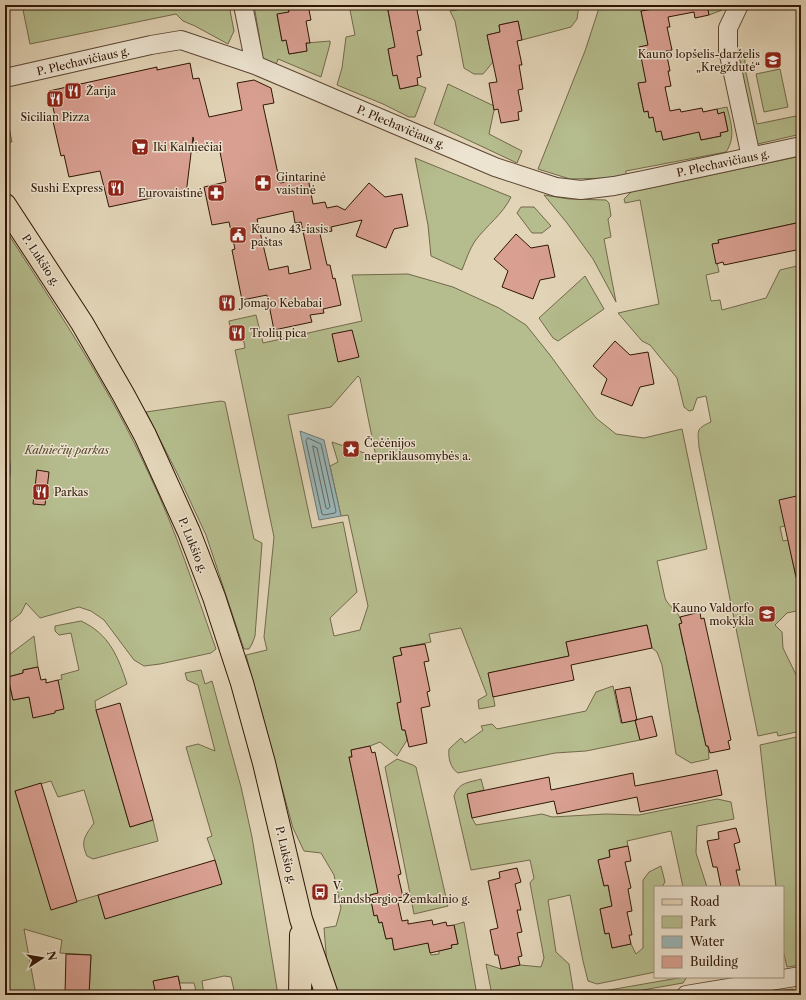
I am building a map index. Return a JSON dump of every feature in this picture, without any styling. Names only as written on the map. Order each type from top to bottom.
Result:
[{"type":"main road","name":"P. Lukšio g.","points":[[5,205],[82,323],[123,394],[145,435],[189,532],[214,597],[247,701],[264,763],[301,919],[327,995]]},
{"type":"main road","name":"P. Lukšio g.","points":[[300,995],[301,919]]},
{"type":"street","points":[[243,5],[255,66]]},
{"type":"street","points":[[739,5],[728,28],[728,50],[751,157]]},
{"type":"street","name":"P. Plechavičiaus g.","points":[[5,78],[181,40],[255,66],[495,167],[556,188],[581,190],[614,186],[801,146]]},
{"type":"street","points":[[686,995],[801,976]]},
{"type":"green space","points":[[22,5],[229,5],[234,31],[228,44],[183,21],[176,14],[30,44]]},
{"type":"green space","points":[[254,5],[287,5],[289,12],[277,15],[282,41],[286,40],[289,54],[307,51],[306,43],[330,41],[321,77],[278,59],[276,65],[263,59]]},
{"type":"green space","points":[[349,5],[387,5],[391,27],[400,47],[388,49],[393,75],[397,75],[400,89],[418,85],[426,88],[415,117],[409,117],[383,104],[337,85],[342,68],[346,37],[355,35]]},
{"type":"green space","points":[[469,5],[579,5],[577,19],[571,27],[522,40],[518,21],[499,25],[500,32],[487,35],[493,62],[483,74],[474,74],[464,68],[455,21],[450,11],[469,8]]},
{"type":"green space","points":[[600,5],[652,5],[653,9],[641,11],[645,32],[650,31],[650,81],[638,84],[644,112],[648,111],[649,118],[653,117],[661,131],[663,140],[685,135],[698,128],[701,140],[721,136],[720,133],[728,131],[724,112],[718,114],[717,109],[727,107],[732,135],[726,152],[626,171],[626,176],[610,178],[570,179],[538,169],[585,51]]},
{"type":"green space","points":[[707,5],[725,5],[722,10],[709,15]]},
{"type":"green space","points":[[745,51],[745,68],[757,124],[801,115],[801,134],[758,144],[755,139],[737,57],[738,53]]},
{"type":"green space","points":[[780,69],[788,107],[764,112],[756,74]]},
{"type":"green space","points":[[448,84],[494,106],[489,134],[522,151],[517,163],[434,124]]},
{"type":"green space","points":[[5,109],[12,142],[5,143]]},
{"type":"green space","points":[[801,156],[801,222],[718,240],[719,243],[713,244],[719,272],[706,275],[711,301],[720,300],[722,310],[766,298],[780,270],[801,265],[801,495],[785,526],[780,527],[783,541],[788,540],[801,600],[801,610],[787,613],[775,625],[782,632],[783,648],[801,685],[801,731],[778,736],[777,732],[758,736],[699,447],[699,431],[702,427],[711,422],[706,396],[697,398],[693,410],[689,411],[684,407],[677,378],[650,345],[642,341],[618,313],[659,304],[640,200],[625,203],[624,199],[631,192]]},
{"type":"green space","points":[[415,158],[511,197],[504,209],[475,241],[469,251],[462,270],[431,256],[428,225]]},
{"type":"green space","points":[[544,195],[569,199],[606,200],[609,203],[611,216],[608,219],[611,237],[604,239],[616,302],[593,259],[567,223]]},
{"type":"green space","points":[[521,207],[534,207],[551,226],[542,233],[532,233],[517,213]]},
{"type":"green space","name":"Kalniečių parkas","points":[[5,229],[82,349],[134,442],[159,495],[185,560],[216,649],[211,653],[144,666],[134,660],[104,620],[91,611],[79,607],[40,618],[26,603],[21,613],[5,626]]},
{"type":"green space","points":[[408,274],[453,287],[499,308],[526,325],[596,418],[616,434],[644,438],[682,429],[707,549],[657,561],[665,598],[676,612],[682,623],[679,624],[683,644],[689,657],[686,658],[691,678],[697,691],[694,692],[698,712],[701,712],[701,725],[706,746],[708,746],[709,759],[691,763],[676,754],[662,665],[657,652],[652,648],[647,625],[566,642],[569,656],[489,673],[495,706],[479,709],[478,700],[487,695],[461,628],[429,634],[431,642],[401,648],[402,655],[393,657],[398,684],[405,701],[397,703],[402,730],[405,730],[407,740],[397,756],[380,742],[351,750],[352,757],[349,757],[368,846],[381,893],[370,895],[374,915],[377,915],[379,923],[382,922],[386,939],[392,938],[394,950],[427,940],[431,955],[439,954],[439,951],[451,948],[451,945],[458,944],[454,925],[464,922],[477,995],[335,995],[327,965],[324,928],[336,926],[341,908],[334,875],[321,853],[304,851],[293,828],[246,655],[267,650],[264,637],[274,537],[235,350],[245,348],[241,326],[230,328],[229,321],[256,315],[263,343],[362,321],[352,275]],"holes":[[[358,376],[360,378],[376,457],[332,442],[338,462],[330,466],[341,516],[348,515],[368,606],[360,630],[334,636],[330,618],[357,592],[343,522],[312,528],[288,415],[331,407]]]},
{"type":"green space","points":[[585,276],[604,309],[558,341],[553,338],[539,318]]},
{"type":"green space","points":[[221,401],[225,402],[254,539],[262,543],[255,636],[249,649],[244,649],[206,535],[146,412]]},
{"type":"green space","points":[[81,621],[99,632],[105,639],[116,655],[124,674],[127,684],[95,701],[96,710],[130,827],[153,820],[158,841],[93,859],[87,856],[84,846],[84,839],[94,823],[84,790],[58,797],[51,781],[15,791],[51,909],[98,895],[105,918],[215,860],[207,838],[212,836],[186,747],[198,744],[215,751],[198,685],[187,680],[185,673],[201,670],[205,684],[212,681],[241,787],[252,837],[278,995],[235,995],[231,977],[224,976],[202,981],[204,995],[197,995],[194,983],[180,983],[178,976],[154,981],[156,995],[89,995],[91,955],[60,953],[62,940],[24,929],[36,995],[5,995],[5,658],[34,636],[38,667],[23,670],[23,673],[8,677],[13,700],[29,697],[33,717],[55,711],[58,680],[62,679],[61,675],[79,670],[71,633],[59,635],[55,631],[55,626]]},
{"type":"green space","points":[[613,686],[621,723],[635,720],[640,740],[586,751],[555,753],[458,773],[451,765],[449,759],[449,749],[461,738],[465,743],[483,730],[481,726],[492,724],[497,729],[586,711],[596,692]]},
{"type":"green space","points":[[801,736],[801,965],[787,967],[784,954],[784,886],[776,886],[760,745]]},
{"type":"green space","points":[[397,759],[416,767],[448,906],[414,914],[385,767]]},
{"type":"green space","points":[[481,779],[484,790],[468,794],[472,818],[476,825],[542,814],[552,817],[606,814],[639,815],[717,799],[731,802],[734,819],[697,826],[696,853],[707,886],[683,886],[671,831],[627,841],[628,846],[609,850],[610,857],[598,860],[604,886],[608,885],[612,906],[600,909],[605,934],[609,933],[612,948],[631,944],[636,954],[643,948],[643,880],[649,872],[661,866],[665,882],[663,886],[654,886],[654,972],[597,984],[588,981],[570,895],[548,900],[556,952],[569,964],[574,995],[492,995],[486,964],[501,969],[520,965],[541,967],[544,958],[530,883],[534,878],[530,860],[471,870],[454,796],[458,788],[468,782]]},
{"type":"green space","points":[[678,978],[686,978],[683,983],[614,995],[595,995],[592,993]]},
{"type":"green space","points":[[793,989],[797,992],[797,995],[753,995]]},
{"type":"water","points":[[300,431],[324,440],[341,516],[319,520]]},
{"type":"water","points":[[5,445],[10,460],[10,477],[5,487]]},
{"type":"building","points":[[287,5],[308,5],[311,20],[306,21],[310,43],[306,43],[307,51],[289,54],[286,40],[282,41],[277,14],[289,12]]},
{"type":"building","points":[[387,5],[416,5],[421,30],[417,31],[422,55],[417,56],[421,77],[417,78],[418,85],[400,89],[397,75],[393,76],[388,49],[395,47]]},
{"type":"building","points":[[652,5],[707,5],[709,15],[695,18],[694,12],[668,17],[670,27],[667,27],[672,50],[666,51],[671,86],[665,87],[670,111],[680,109],[681,112],[702,108],[703,112],[717,109],[718,114],[724,112],[728,131],[720,133],[721,136],[701,140],[699,132],[663,140],[661,131],[656,132],[653,117],[649,118],[648,111],[644,112],[638,83],[646,82],[639,47],[648,45],[641,11],[653,9]]},
{"type":"building","points":[[518,21],[522,40],[517,41],[522,65],[519,65],[523,89],[518,90],[522,111],[518,112],[519,120],[501,123],[498,109],[494,110],[489,83],[497,82],[487,35],[500,32],[499,25]]},
{"type":"building","points":[[190,63],[193,79],[199,78],[209,117],[242,110],[237,83],[254,80],[271,88],[274,103],[263,105],[280,183],[308,178],[313,204],[325,202],[327,208],[337,206],[345,210],[369,183],[385,197],[402,194],[408,226],[394,229],[386,248],[356,236],[362,220],[331,227],[332,231],[320,234],[327,265],[330,265],[333,279],[335,278],[341,305],[323,309],[324,313],[310,315],[312,322],[274,330],[267,295],[242,300],[232,250],[235,249],[229,222],[212,225],[204,187],[226,182],[219,147],[196,152],[193,137],[186,194],[173,197],[170,194],[109,207],[100,171],[69,177],[64,155],[61,156],[52,117],[55,116],[49,91],[157,67],[157,70]],"holes":[[[293,211],[295,223],[301,222],[311,269],[289,274],[288,266],[269,270],[257,219]]]},
{"type":"building","points":[[801,222],[801,249],[724,265],[723,262],[716,264],[712,244],[719,243],[718,240]]},
{"type":"building","points":[[516,234],[531,248],[548,245],[555,277],[540,280],[533,299],[502,287],[508,271],[494,259]]},
{"type":"building","points":[[352,330],[359,357],[338,362],[332,334]]},
{"type":"building","points":[[615,341],[630,355],[648,352],[654,384],[640,387],[632,406],[601,394],[607,379],[593,366]]},
{"type":"building","name":"Parkas","points":[[37,470],[49,472],[45,505],[33,504]]},
{"type":"building","points":[[801,495],[801,576],[796,577],[779,500]]},
{"type":"building","points":[[700,612],[701,619],[704,618],[731,740],[728,741],[730,749],[710,753],[708,746],[706,746],[679,624],[682,623],[680,617]]},
{"type":"building","points":[[647,625],[652,648],[571,665],[574,680],[493,697],[488,673],[569,656],[566,642]]},
{"type":"building","points":[[425,644],[429,661],[424,662],[430,691],[427,692],[430,706],[421,708],[427,743],[409,747],[405,730],[402,730],[397,703],[401,702],[393,657],[402,655],[400,648]]},
{"type":"building","points":[[38,667],[41,680],[46,679],[46,683],[58,680],[64,709],[55,711],[55,713],[33,718],[29,697],[13,700],[8,677],[23,673],[23,670]]},
{"type":"building","points":[[630,687],[637,720],[622,723],[615,690]]},
{"type":"building","points":[[120,703],[153,820],[130,827],[96,710]]},
{"type":"building","points":[[652,716],[657,736],[640,740],[635,720]]},
{"type":"building","points":[[370,746],[372,753],[375,752],[401,874],[398,875],[403,897],[397,898],[402,921],[408,920],[408,924],[432,920],[433,925],[446,922],[447,926],[454,925],[458,944],[451,945],[452,948],[430,953],[428,943],[394,950],[392,938],[386,939],[382,922],[379,923],[377,915],[374,916],[370,895],[378,893],[349,757],[352,757],[351,750]]},
{"type":"building","points":[[717,770],[722,795],[640,812],[637,797],[557,814],[554,801],[472,818],[467,794],[549,777],[551,790],[633,773],[635,786]]},
{"type":"building","points":[[41,783],[77,902],[51,910],[15,791]]},
{"type":"building","points":[[736,828],[740,842],[734,844],[740,870],[736,870],[740,886],[721,886],[717,867],[713,867],[707,841],[719,839],[718,832]]},
{"type":"building","points":[[628,846],[631,861],[625,862],[631,888],[628,889],[632,911],[627,912],[632,935],[629,935],[631,944],[612,948],[609,933],[605,934],[600,909],[612,906],[608,885],[604,886],[598,860],[610,857],[609,850]]},
{"type":"building","points":[[215,860],[222,884],[105,919],[98,895]]},
{"type":"building","points":[[517,868],[521,882],[515,884],[521,910],[517,910],[522,932],[517,933],[522,956],[518,957],[520,965],[501,969],[498,955],[495,955],[490,930],[498,928],[488,881],[500,878],[499,872]]},
{"type":"building","points":[[66,954],[91,955],[89,995],[65,995]]},
{"type":"building","points":[[178,976],[182,995],[156,995],[153,981]]},
{"type":"place","name":"Kauno lopšelis-darželis „Kregždutė“","points":[[773,60]]},
{"type":"place","name":"Žarija","points":[[73,91]]},
{"type":"place","name":"Sicilian Pizza","points":[[55,99]]},
{"type":"place","name":"Iki Kalniečiai","points":[[140,147]]},
{"type":"place","name":"Gintarinė vaistinė","points":[[263,183]]},
{"type":"place","name":"Sushi Express","points":[[116,188]]},
{"type":"place","name":"Eurovaistinė","points":[[216,193]]},
{"type":"place","name":"Kauno 43-iasis paštas","points":[[238,235]]},
{"type":"place","name":"Jomajo Kebabai","points":[[227,303]]},
{"type":"place","name":"Trolių pica","points":[[237,333]]},
{"type":"place","name":"Čečėnijos nepriklausomybės a.","points":[[351,449]]},
{"type":"place","name":"Parkas","points":[[41,492]]},
{"type":"place","name":"Kauno Valdorfo mokykla","points":[[767,614]]},
{"type":"place","name":"V. Landsbergio-Žemkalnio g.","points":[[320,892]]}]
